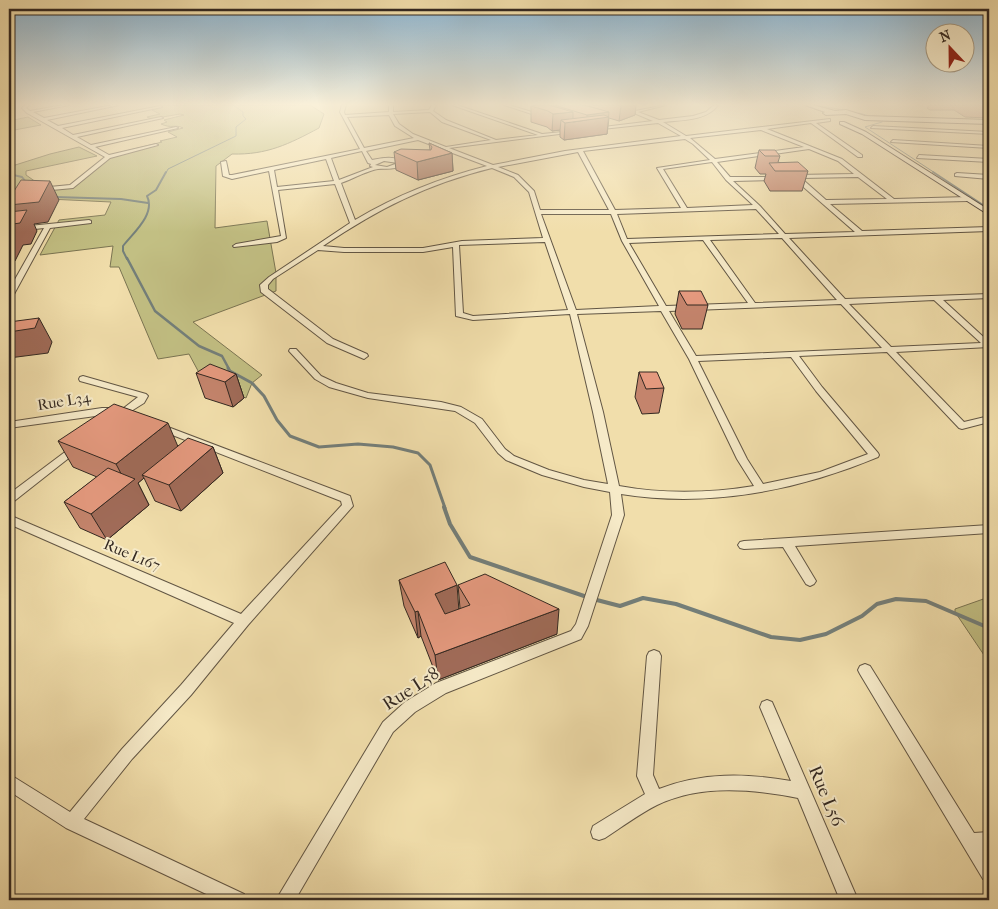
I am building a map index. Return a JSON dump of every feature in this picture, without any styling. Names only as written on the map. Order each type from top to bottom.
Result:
[{"type":"street","points":[[91,147],[108,157]]},
{"type":"street","points":[[9,193],[71,187],[108,157],[146,147]]},
{"type":"street","points":[[224,162],[226,176],[228,177],[370,147]]},
{"type":"street","points":[[446,148],[450,147]]},
{"type":"street","points":[[364,356],[330,341],[264,290],[264,285],[270,278],[318,248],[353,223],[430,185],[496,167],[609,147]]},
{"type":"street","points":[[700,147],[714,161],[728,179],[785,236],[843,302],[962,426],[989,418]]},
{"type":"street","points":[[848,147],[860,156]]},
{"type":"street","points":[[887,147],[989,213]]},
{"type":"street","points":[[446,148],[516,176],[532,192],[537,212],[573,312],[615,490]]},
{"type":"street","points":[[685,209],[660,168],[808,148],[840,160],[892,200]]},
{"type":"street","points":[[362,149],[370,162],[375,165],[394,168],[401,163]]},
{"type":"street","points":[[580,151],[613,212],[625,241],[693,359],[742,459],[761,489]]},
{"type":"street","points":[[328,156],[353,223]]},
{"type":"street","points":[[919,157],[989,161]]},
{"type":"street","points":[[276,189],[338,182],[389,159],[410,164]]},
{"type":"street","points":[[236,246],[277,240],[284,237],[271,169]]},
{"type":"street","points":[[728,179],[859,175]]},
{"type":"street","points":[[957,175],[989,177]]},
{"type":"street","points":[[796,177],[860,233]]},
{"type":"street","points":[[825,202],[968,199]]},
{"type":"street","points":[[537,212],[613,212],[758,207]]},
{"type":"street","points":[[9,230],[89,222]]},
{"type":"street","points":[[9,296],[48,226]]},
{"type":"street","points":[[625,241],[989,229]]},
{"type":"street","points":[[705,238],[753,305]]},
{"type":"street","points":[[318,248],[332,250],[423,250],[456,244],[547,240]]},
{"type":"street","points":[[456,244],[459,314],[473,318],[573,312],[666,310],[989,296]]},
{"type":"street","points":[[936,298],[989,345]]},
{"type":"street","points":[[693,359],[989,345]]},
{"type":"street","points":[[293,351],[302,358],[315,376],[322,380],[375,398],[455,408],[480,422],[508,457],[560,476],[615,490],[690,495],[761,489],[822,475],[874,455],[819,389],[793,354]]},
{"type":"street","points":[[83,379],[143,396],[141,401],[107,424]]},
{"type":"street","name":"Rue L34","points":[[9,425],[102,410],[119,410],[122,413],[346,499],[348,506],[243,621]]},
{"type":"street","points":[[9,499],[84,442]]},
{"type":"street","name":"Rue L58","points":[[285,900],[388,727],[410,707],[442,688],[571,639],[582,626],[618,515],[615,490]]},
{"type":"street","name":"Rue L167","points":[[9,519],[243,621]]},
{"type":"street","points":[[744,545],[989,529]]},
{"type":"street","points":[[787,543],[810,581]]},
{"type":"street","points":[[72,822],[127,754],[186,690],[243,621]]},
{"type":"street","points":[[654,656],[644,776],[655,798]]},
{"type":"street","points":[[865,670],[989,873]]},
{"type":"street","name":"Rue L56","points":[[767,708],[849,900]]},
{"type":"street","points":[[9,782],[72,822],[238,900]]},
{"type":"street","points":[[600,832],[655,798],[692,786],[726,782],[759,782],[802,791]]},
{"type":"street","points":[[970,841],[989,840]]},
{"type":"shaded area","points":[[77,147],[97,156],[26,171],[26,175],[36,182],[36,188],[71,186],[114,154],[140,147],[276,147],[256,153],[232,154],[216,166],[215,228],[267,221],[276,273],[276,291],[193,322],[262,375],[252,383],[246,398],[204,382],[189,354],[158,359],[119,267],[110,267],[113,246],[40,255],[59,220],[105,215],[111,202],[28,198],[9,225],[9,167]]},
{"type":"shaded area","points":[[989,597],[989,658],[986,658],[955,612],[955,609]]},
{"type":"building","points":[[432,147],[439,147],[452,153],[417,162],[394,152],[401,149],[431,150]]},
{"type":"building","points":[[759,150],[775,150],[780,156],[765,156]]},
{"type":"building","points":[[798,162],[808,171],[775,171],[769,163]]},
{"type":"building","points":[[21,180],[50,181],[39,202],[9,205],[9,199]]},
{"type":"building","points":[[27,210],[20,223],[13,224],[9,230],[9,212]]},
{"type":"building","points":[[679,291],[701,291],[708,305],[687,305]]},
{"type":"building","points":[[39,318],[35,328],[9,332],[9,322]]},
{"type":"building","points":[[210,364],[236,374],[225,382],[196,373]]},
{"type":"building","points":[[639,372],[657,372],[664,388],[646,389]]},
{"type":"building","points":[[114,404],[168,423],[116,464],[58,441]]},
{"type":"building","points":[[188,438],[213,447],[169,485],[142,475]]},
{"type":"building","points":[[108,468],[135,479],[91,514],[64,502]]},
{"type":"building","points":[[445,562],[457,585],[435,594],[445,614],[470,605],[458,585],[485,574],[559,609],[435,655],[418,611],[415,612],[399,580]]},
{"type":"waterway","points":[[166,173],[168,169],[212,147]]},
{"type":"waterway","points":[[896,147],[935,173]]},
{"type":"waterway","points":[[127,259],[123,246],[142,223],[148,210],[147,196],[156,190],[166,172]]},
{"type":"waterway","points":[[933,172],[989,209]]},
{"type":"waterway","points":[[9,174],[22,177],[26,182]]},
{"type":"waterway","points":[[55,197],[121,199],[148,203]]},
{"type":"waterway","points":[[127,258],[155,311],[199,346],[222,356],[229,369]]},
{"type":"waterway","points":[[228,368],[252,383],[264,396],[277,420],[290,436],[319,447],[358,444],[393,447],[418,453],[430,465],[445,508]]},
{"type":"waterway","points":[[444,507],[450,524],[470,557],[587,597]]},
{"type":"waterway","points":[[593,599],[620,606],[643,598],[676,604],[771,637],[800,640],[826,634],[862,616],[877,604],[896,599],[926,601],[989,628]]}]
